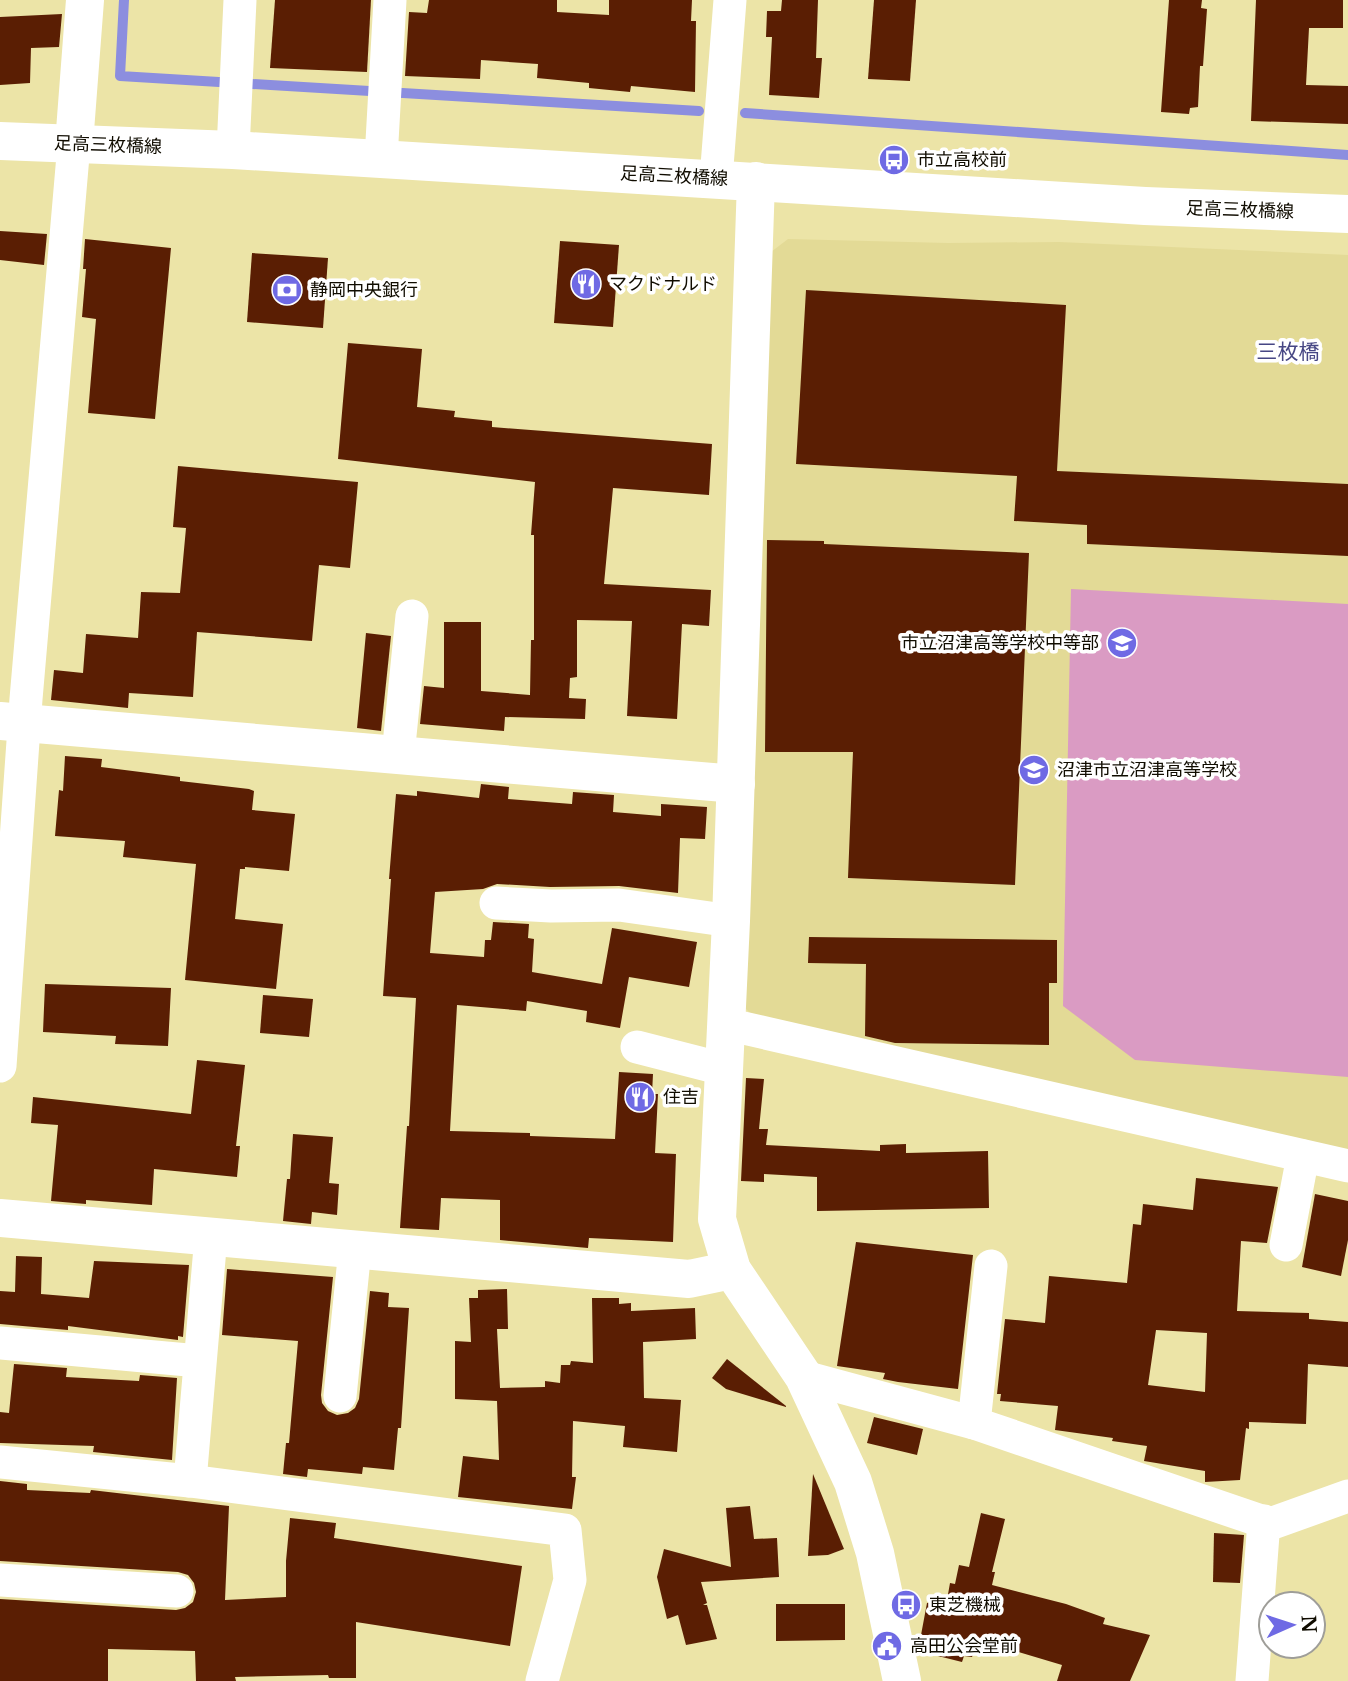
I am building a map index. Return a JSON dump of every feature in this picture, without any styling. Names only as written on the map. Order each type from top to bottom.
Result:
[{"type":"street","points":[[0,1066],[13,722],[26,699],[75,144],[85,0]]},
{"type":"street","points":[[233,150],[240,0]]},
{"type":"street","points":[[381,159],[390,0]]},
{"type":"street","points":[[716,179],[730,0]]},
{"type":"street","name":"足高三枚橋線","points":[[0,141],[233,150],[1145,206],[1348,214]]},
{"type":"street","points":[[756,181],[731,921],[717,1219],[732,1270],[804,1377],[853,1482],[875,1553],[902,1681]]},
{"type":"street","points":[[398,755],[412,616]]},
{"type":"street","points":[[13,722],[736,783]]},
{"type":"street","points":[[496,902],[551,906],[619,905],[731,921]]},
{"type":"street","points":[[726,1024],[1348,1166]]},
{"type":"street","points":[[637,1047],[723,1069]]},
{"type":"street","points":[[1286,1245],[1303,1156]]},
{"type":"street","points":[[0,1218],[689,1279],[732,1270]]},
{"type":"street","points":[[190,1481],[211,1236]]},
{"type":"street","points":[[340,1396],[355,1250]]},
{"type":"street","points":[[974,1423],[991,1266]]},
{"type":"street","points":[[0,1343],[199,1361]]},
{"type":"street","points":[[804,1377],[974,1423],[1270,1524],[1348,1496]]},
{"type":"street","points":[[0,1462],[190,1481],[565,1530],[570,1580],[541,1681]]},
{"type":"street","points":[[1252,1681],[1264,1521]]},
{"type":"street","points":[[0,1580],[177,1591]]},
{"type":"shaded area","points":[[788,239],[948,243],[1059,242],[1348,255],[1348,1155],[760,1023],[744,1007],[771,252]]},
{"type":"shaded area","points":[[1071,589],[1348,604],[1348,1077],[1135,1060],[1063,1006]]},
{"type":"building","points":[[275,0],[371,0],[367,72],[270,68]]},
{"type":"building","points":[[429,0],[557,0],[557,12],[609,15],[609,0],[692,0],[691,21],[696,21],[695,92],[631,86],[630,92],[589,88],[589,83],[537,78],[538,64],[481,60],[480,79],[405,76],[409,12],[427,13]]},
{"type":"building","points":[[782,0],[818,0],[816,58],[822,58],[819,98],[769,95],[772,37],[766,37],[767,11],[781,11]]},
{"type":"building","points":[[874,0],[916,0],[910,81],[868,79]]},
{"type":"building","points":[[1169,0],[1202,0],[1201,8],[1207,9],[1198,107],[1190,108],[1189,114],[1161,112]]},
{"type":"building","points":[[1256,0],[1343,0],[1343,28],[1309,28],[1306,85],[1348,86],[1348,124],[1251,121]]},
{"type":"building","points":[[62,14],[59,47],[31,48],[30,83],[0,85],[0,17]]},
{"type":"building","points":[[0,231],[47,234],[44,265],[0,260]]},
{"type":"building","points":[[85,239],[171,248],[155,419],[88,413],[96,319],[82,317],[86,269],[83,269]]},
{"type":"building","name":"マクドナルド","points":[[560,241],[619,245],[613,327],[554,323]]},
{"type":"building","name":"静岡中央銀行","points":[[252,253],[328,258],[323,328],[247,322]]},
{"type":"building","points":[[806,290],[1066,305],[1057,471],[1348,484],[1348,556],[1087,544],[1087,525],[1014,521],[1017,476],[796,464]]},
{"type":"building","points":[[348,343],[422,349],[417,407],[455,411],[454,417],[492,421],[492,427],[712,444],[709,495],[613,488],[604,584],[711,590],[709,626],[682,624],[677,719],[627,716],[632,621],[577,620],[577,677],[570,678],[569,698],[586,699],[585,719],[505,717],[504,731],[420,724],[424,686],[444,688],[444,622],[481,622],[481,691],[530,695],[531,640],[534,640],[534,535],[531,535],[535,482],[338,459]]},
{"type":"building","points":[[178,466],[358,482],[350,568],[319,565],[312,641],[197,632],[193,697],[129,693],[128,708],[51,700],[54,670],[83,673],[86,634],[138,638],[141,592],[180,593],[186,528],[173,527]]},
{"type":"building","points":[[767,540],[1029,553],[1015,885],[848,878],[853,752],[765,752]]},
{"type":"building","points":[[366,633],[391,636],[381,731],[357,728]]},
{"type":"building","points":[[65,756],[102,759],[101,767],[180,777],[180,781],[249,789],[254,791],[252,810],[295,814],[289,871],[245,867],[240,869],[235,919],[283,924],[276,989],[185,980],[196,864],[123,857],[125,841],[55,836],[59,790],[63,791]]},
{"type":"building","points":[[481,784],[509,787],[508,799],[572,804],[573,792],[614,795],[613,812],[661,816],[661,804],[707,807],[705,839],[680,838],[678,893],[619,886],[550,887],[497,884],[483,889],[435,892],[430,953],[484,957],[485,940],[491,940],[493,922],[529,924],[528,938],[534,939],[532,972],[602,984],[612,928],[697,942],[689,987],[629,977],[620,1028],[586,1022],[587,1011],[527,1001],[526,1011],[457,1005],[450,1131],[615,1139],[619,1072],[653,1074],[652,1094],[658,1094],[655,1153],[676,1154],[673,1242],[589,1238],[588,1248],[500,1240],[500,1200],[441,1198],[439,1230],[400,1228],[416,998],[383,996],[396,794],[417,796],[417,791],[479,798]]},
{"type":"building","points":[[809,937],[1057,940],[1057,983],[1049,983],[1049,1045],[895,1043],[865,1036],[866,964],[808,963]]},
{"type":"building","points":[[45,984],[171,988],[168,1046],[115,1044],[116,1036],[43,1032]]},
{"type":"building","points":[[263,995],[313,999],[309,1037],[260,1033]]},
{"type":"building","points":[[197,1060],[245,1065],[236,1146],[240,1146],[237,1177],[154,1169],[152,1205],[86,1200],[86,1204],[51,1201],[58,1125],[31,1123],[33,1097],[191,1114]]},
{"type":"building","points":[[746,1078],[764,1079],[759,1129],[768,1129],[766,1145],[880,1151],[880,1145],[906,1144],[906,1153],[988,1151],[989,1208],[817,1211],[817,1177],[764,1174],[764,1182],[741,1181]]},
{"type":"building","points":[[293,1134],[333,1137],[329,1183],[339,1184],[337,1215],[312,1212],[311,1224],[283,1221],[287,1179],[290,1179]]},
{"type":"building","points":[[1196,1178],[1278,1187],[1267,1243],[1241,1241],[1237,1311],[1309,1313],[1309,1319],[1348,1322],[1348,1367],[1308,1364],[1306,1424],[1249,1422],[1240,1480],[1205,1482],[1205,1471],[1144,1461],[1147,1446],[1055,1430],[1058,1406],[1000,1401],[1001,1394],[997,1394],[1005,1319],[1045,1323],[1049,1276],[1127,1283],[1133,1224],[1141,1225],[1143,1204],[1193,1210]],"holes":[[[1156,1330],[1207,1333],[1205,1392],[1148,1385]]]},
{"type":"building","points":[[1315,1194],[1348,1201],[1348,1240],[1341,1276],[1302,1267]]},
{"type":"building","points":[[856,1242],[973,1255],[958,1389],[898,1382],[883,1379],[885,1373],[837,1366]]},
{"type":"building","points":[[16,1256],[42,1257],[41,1294],[89,1298],[94,1261],[189,1265],[183,1337],[178,1336],[178,1340],[68,1326],[68,1330],[0,1324],[0,1291],[15,1292]]},
{"type":"building","points":[[227,1269],[333,1277],[321,1395],[322,1403],[328,1411],[337,1415],[348,1413],[355,1408],[359,1399],[370,1291],[389,1293],[388,1307],[409,1308],[401,1428],[398,1428],[394,1470],[363,1467],[362,1474],[308,1469],[307,1477],[283,1474],[286,1443],[289,1443],[298,1341],[222,1335]]},
{"type":"building","points":[[507,1289],[508,1329],[497,1329],[500,1388],[545,1387],[545,1381],[560,1383],[561,1365],[570,1365],[571,1361],[593,1363],[592,1298],[619,1298],[619,1304],[631,1303],[631,1311],[695,1308],[696,1339],[643,1342],[644,1398],[681,1400],[677,1452],[623,1447],[625,1426],[573,1421],[572,1477],[576,1477],[572,1509],[458,1497],[463,1456],[499,1460],[497,1401],[455,1399],[455,1341],[471,1342],[469,1298],[478,1298],[478,1290]]},
{"type":"building","points":[[727,1359],[786,1407],[726,1389],[712,1378]]},
{"type":"building","points":[[14,1364],[67,1368],[66,1377],[139,1381],[140,1375],[177,1378],[172,1460],[93,1452],[94,1446],[0,1443],[0,1412],[9,1413]]},
{"type":"building","points":[[874,1417],[923,1429],[917,1455],[867,1443]]},
{"type":"building","points":[[813,1474],[844,1549],[828,1555],[808,1556]]},
{"type":"building","points":[[0,1481],[27,1484],[27,1490],[90,1493],[91,1490],[229,1506],[225,1600],[286,1597],[290,1518],[336,1523],[334,1538],[522,1566],[510,1646],[356,1622],[356,1678],[329,1678],[328,1675],[235,1677],[236,1681],[196,1681],[195,1651],[108,1649],[108,1681],[0,1681],[0,1599],[176,1610],[193,1602],[196,1592],[188,1575],[178,1572],[0,1561]]},
{"type":"building","points":[[750,1506],[754,1539],[777,1538],[779,1577],[701,1582],[707,1603],[703,1605],[707,1605],[717,1639],[686,1645],[678,1615],[667,1619],[657,1577],[664,1549],[731,1567],[726,1508]]},
{"type":"building","points":[[981,1513],[1005,1519],[992,1572],[995,1572],[992,1585],[1066,1604],[1105,1618],[1103,1624],[1150,1635],[1130,1681],[1057,1681],[1062,1665],[979,1640],[972,1657],[964,1656],[962,1662],[918,1651],[927,1603],[947,1600],[950,1583],[955,1584],[959,1565],[969,1567]]},
{"type":"building","points":[[1214,1533],[1244,1535],[1240,1583],[1213,1582]]},
{"type":"building","points":[[776,1604],[845,1604],[845,1640],[776,1641]]},
{"type":"waterway","points":[[124,0],[120,76],[699,111]]},
{"type":"waterway","points":[[745,113],[1348,155]]},
{"type":"place","name":"市立高校前","points":[[894,160]]},
{"type":"place","name":"マクドナルド","points":[[586,284]]},
{"type":"place","name":"静岡中央銀行","points":[[287,290]]},
{"type":"place","name":"市立沼津高等学校中等部","points":[[1122,643]]},
{"type":"place","name":"沼津市立沼津高等学校","points":[[1034,770]]},
{"type":"place","name":"住吉","points":[[640,1097]]},
{"type":"place","name":"東芝機械","points":[[906,1605]]},
{"type":"place","name":"高田公会堂前","points":[[887,1646]]},
{"type":"district","name":"三枚橋","points":[[1288,352]]}]
